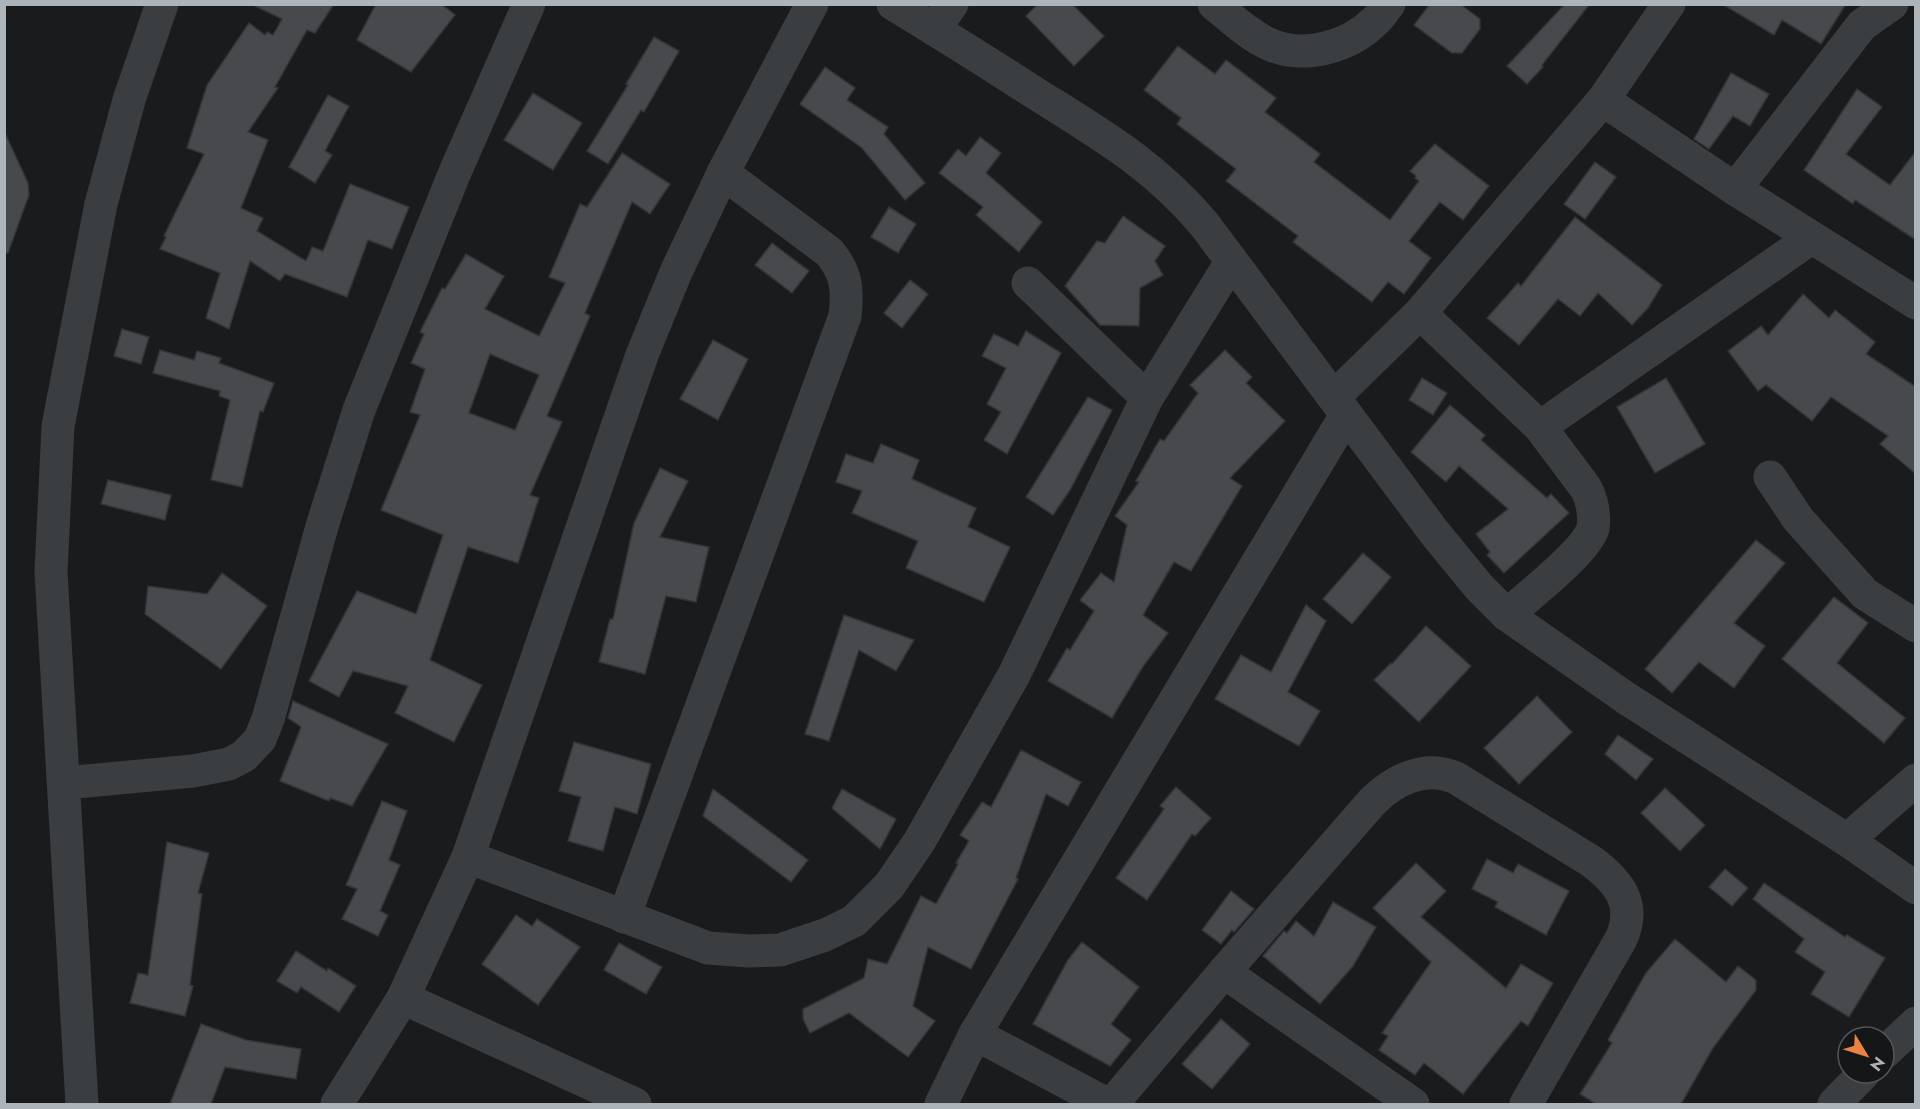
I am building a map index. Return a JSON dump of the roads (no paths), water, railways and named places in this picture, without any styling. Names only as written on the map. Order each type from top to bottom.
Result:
[{"type":"street","points":[[82,1104],[51,572],[58,426],[101,204],[129,100],[162,4]]},
{"type":"street","points":[[65,783],[193,771],[229,764],[244,756],[260,739],[268,718],[322,523],[359,410],[455,172],[529,4]]},
{"type":"street","points":[[337,1104],[374,1048],[403,998],[468,857],[642,355],[676,272],[723,173],[812,4]]},
{"type":"street","points":[[893,4],[943,17],[1152,170],[1183,199],[1434,532],[1479,587],[1507,615],[1626,698],[1847,840],[1916,888]]},
{"type":"street","points":[[1214,4],[1250,33],[1270,44],[1294,52],[1336,45],[1354,37],[1375,22],[1389,4]]},
{"type":"street","points":[[941,1104],[975,1034],[1340,406],[1603,100],[1669,4]]},
{"type":"street","points":[[1735,189],[1862,25],[1892,4]]},
{"type":"street","points":[[1603,100],[1735,189],[1916,303]]},
{"type":"street","points":[[624,917],[845,316],[847,292],[840,265],[835,259],[816,242],[723,173]]},
{"type":"street","points":[[1540,427],[1811,238]]},
{"type":"street","points":[[468,857],[708,948],[749,951],[780,950],[825,936],[854,921],[889,886],[919,842],[1008,685],[1147,398],[1231,262]]},
{"type":"street","points":[[1028,283],[1147,398]]},
{"type":"street","points":[[1420,314],[1540,427],[1589,493],[1593,519],[1592,529],[1584,545],[1507,615]]},
{"type":"street","points":[[1770,477],[1798,519],[1865,594],[1916,626]]},
{"type":"street","points":[[1112,1104],[1381,793],[1397,781],[1421,773],[1446,774],[1599,868],[1620,889],[1627,903],[1627,927],[1621,939],[1526,1104]]},
{"type":"street","points":[[1847,840],[1916,780]]},
{"type":"street","points":[[1224,972],[1413,1104]]},
{"type":"street","points":[[403,998],[635,1104]]},
{"type":"street","points":[[1896,1042],[1916,1023]]},
{"type":"street","points":[[975,1034],[1107,1104]]},
{"type":"street","points":[[1833,1104],[1852,1085]]}]
